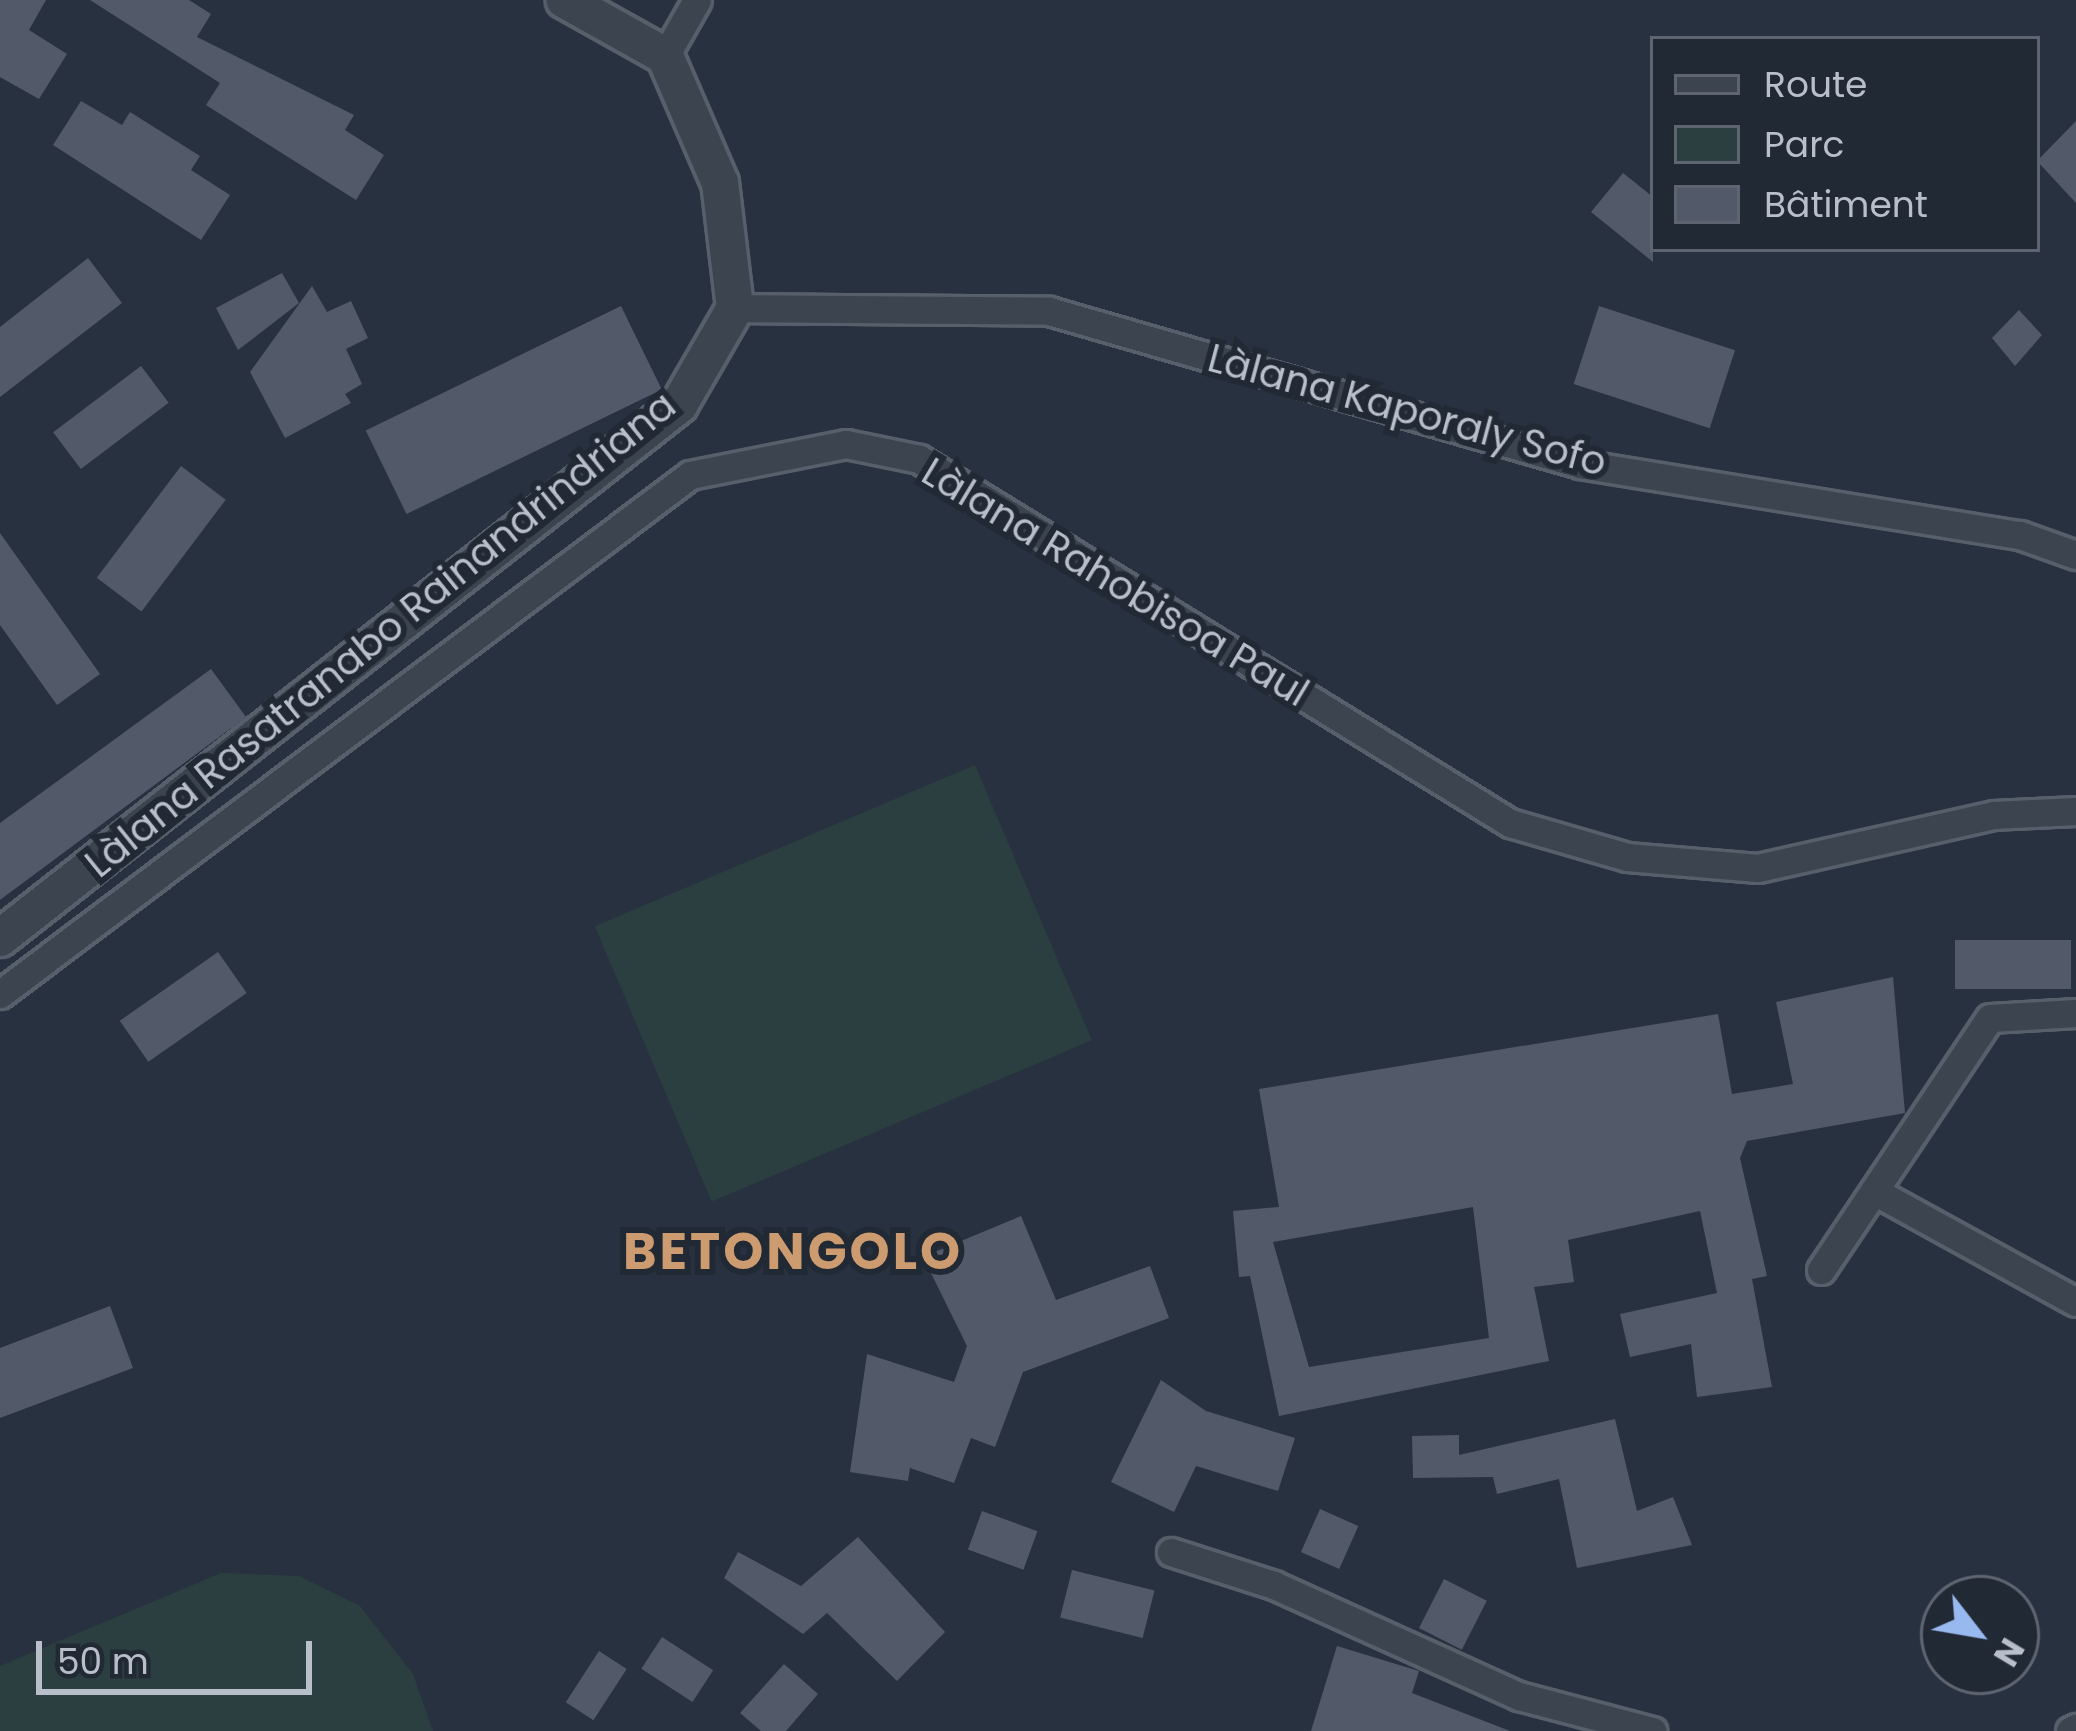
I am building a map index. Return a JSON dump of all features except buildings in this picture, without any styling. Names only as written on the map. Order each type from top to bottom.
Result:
[{"type":"street","points":[[565,0],[665,56],[720,183],[735,308]]},
{"type":"street","points":[[665,56],[698,0]]},
{"type":"street","name":"Làlana Kaporaly Sofo","points":[[735,308],[1049,311],[1580,464],[2020,535],[2076,554]]},
{"type":"street","name":"Làlana Rasatranabo Rainandrindriana","points":[[0,938],[679,405],[735,308]]},
{"type":"street","name":"Làlana Rahobisoa Paul","points":[[0,994],[690,475],[846,444],[919,459],[1510,823],[1627,857],[1758,868],[1994,815],[2076,812]]},
{"type":"street","points":[[1821,1270],[1990,1018],[2076,1013]]},
{"type":"street","points":[[1874,1191],[2076,1302]]},
{"type":"street","points":[[1171,1552],[1274,1586],[1519,1696],[1652,1731]]},
{"type":"green space","points":[[975,765],[1092,1040],[712,1202],[595,926]]},
{"type":"green space","points":[[221,1573],[299,1576],[360,1606],[413,1674],[433,1731],[0,1731],[0,1666]]},
{"type":"district","name":"BETONGOLO","points":[[793,1251]]}]
